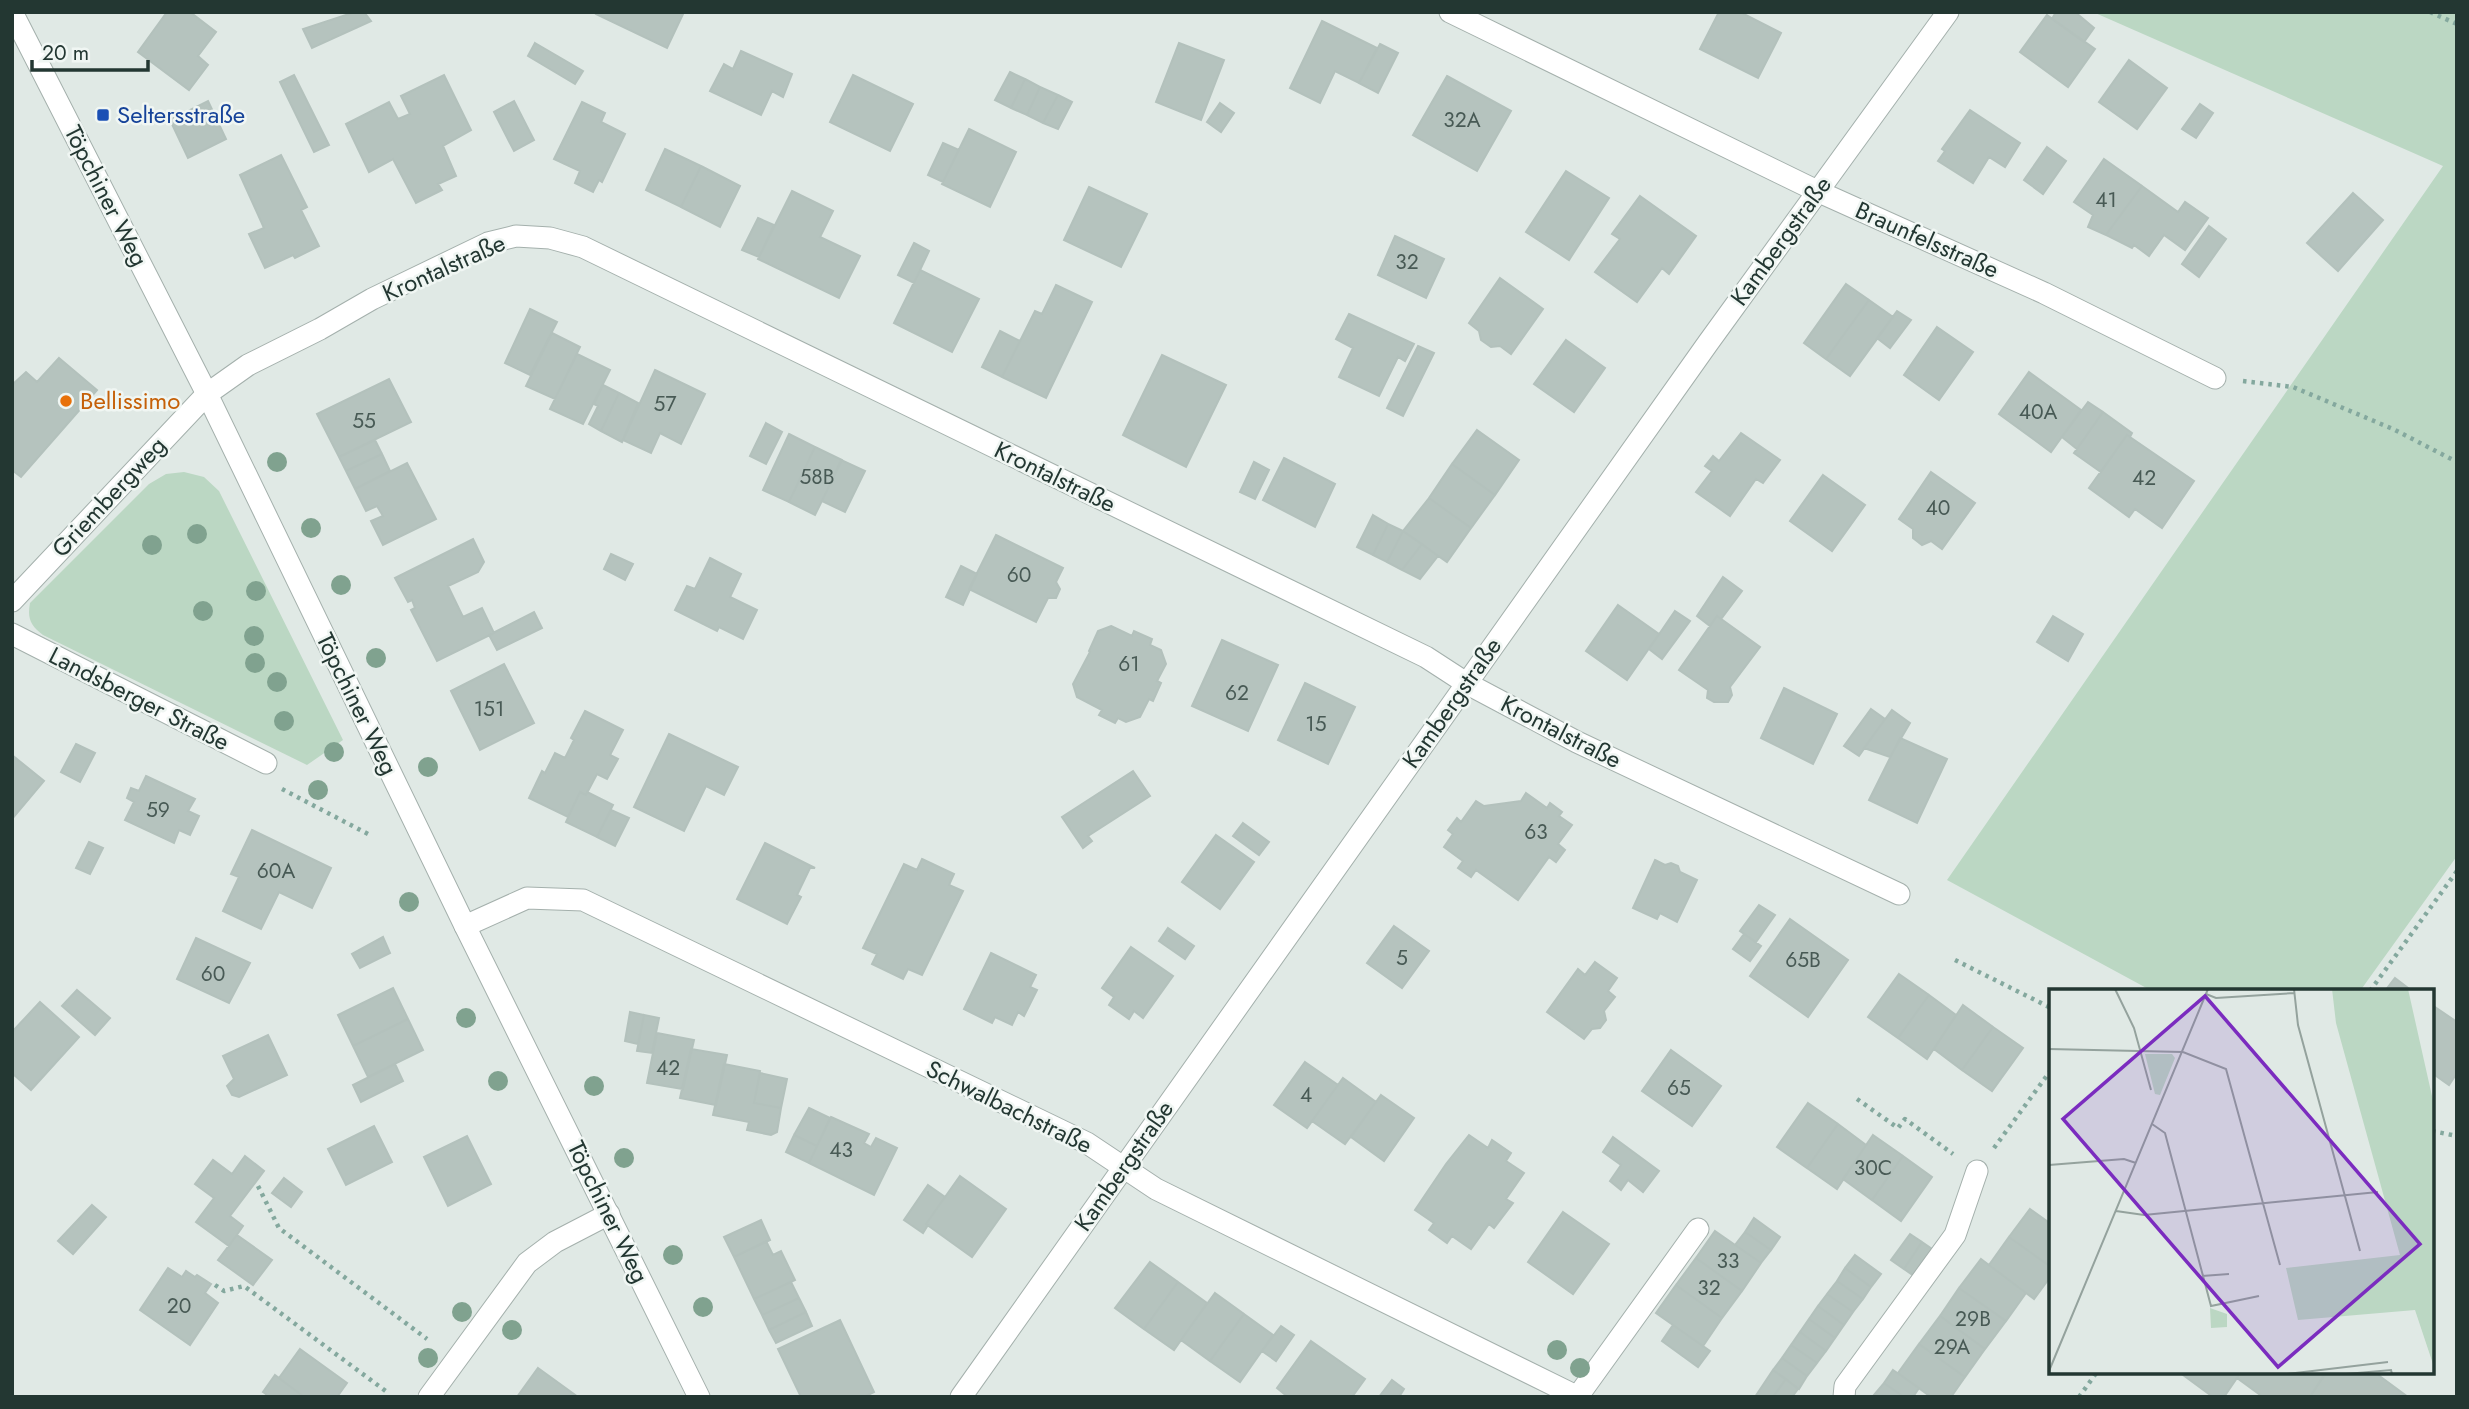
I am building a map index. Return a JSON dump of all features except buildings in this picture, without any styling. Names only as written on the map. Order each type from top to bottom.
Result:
[{"type":"street","name":"Töpchiner Weg","points":[[12,12],[207,394],[465,926],[699,1397]]},
{"type":"street","name":"Braunfelsstraße","points":[[1450,12],[1817,191],[2044,293],[2215,378]]},
{"type":"street","name":"Kambergstraße","points":[[961,1397],[1466,683],[1948,12]]},
{"type":"street","name":"Krontalstraße","points":[[207,394],[258,360],[372,299],[488,243],[516,236],[550,238],[583,247],[1426,657],[1466,683],[1577,742],[1899,894]]},
{"type":"street","name":"Griembergweg","points":[[12,601],[207,394]]},
{"type":"street","name":"Landsberger Straße","points":[[12,634],[266,763]]},
{"type":"street","name":"Schwalbachstraße","points":[[465,926],[527,898],[583,900],[1087,1143],[1156,1189],[1578,1396]]},
{"type":"street","points":[[1844,1397],[1845,1386],[1955,1235],[1977,1171]]},
{"type":"street","points":[[429,1397],[527,1263],[555,1242],[609,1214]]},
{"type":"street","points":[[1578,1396],[1698,1229]]},
{"type":"path","points":[[2430,12],[2457,24]]},
{"type":"path","points":[[2215,378],[2293,387],[2393,429],[2457,462]]},
{"type":"path","points":[[266,763],[272,783],[368,834]]},
{"type":"path","points":[[2371,989],[2457,871]]},
{"type":"path","points":[[1955,960],[2049,1007]]},
{"type":"path","points":[[1857,1099],[1898,1128],[1905,1119],[1977,1171],[2049,1073]]},
{"type":"path","points":[[2434,1131],[2457,1136]]},
{"type":"path","points":[[258,1186],[279,1228],[427,1339]]},
{"type":"path","points":[[215,1284],[224,1291],[244,1286],[387,1392]]},
{"type":"path","points":[[2079,1397],[2096,1374]]},
{"type":"green space","points":[[2093,12],[2457,12],[2457,856],[2361,989],[2148,989],[1947,880],[2443,166]]},
{"type":"green space","points":[[184,472],[204,477],[219,491],[343,740],[307,765],[43,635],[31,622],[30,603],[149,484],[166,474]]},
{"type":"place","name":"Seltersstraße","points":[[103,115]]},
{"type":"place","name":"Bellissimo","points":[[66,401]]}]
